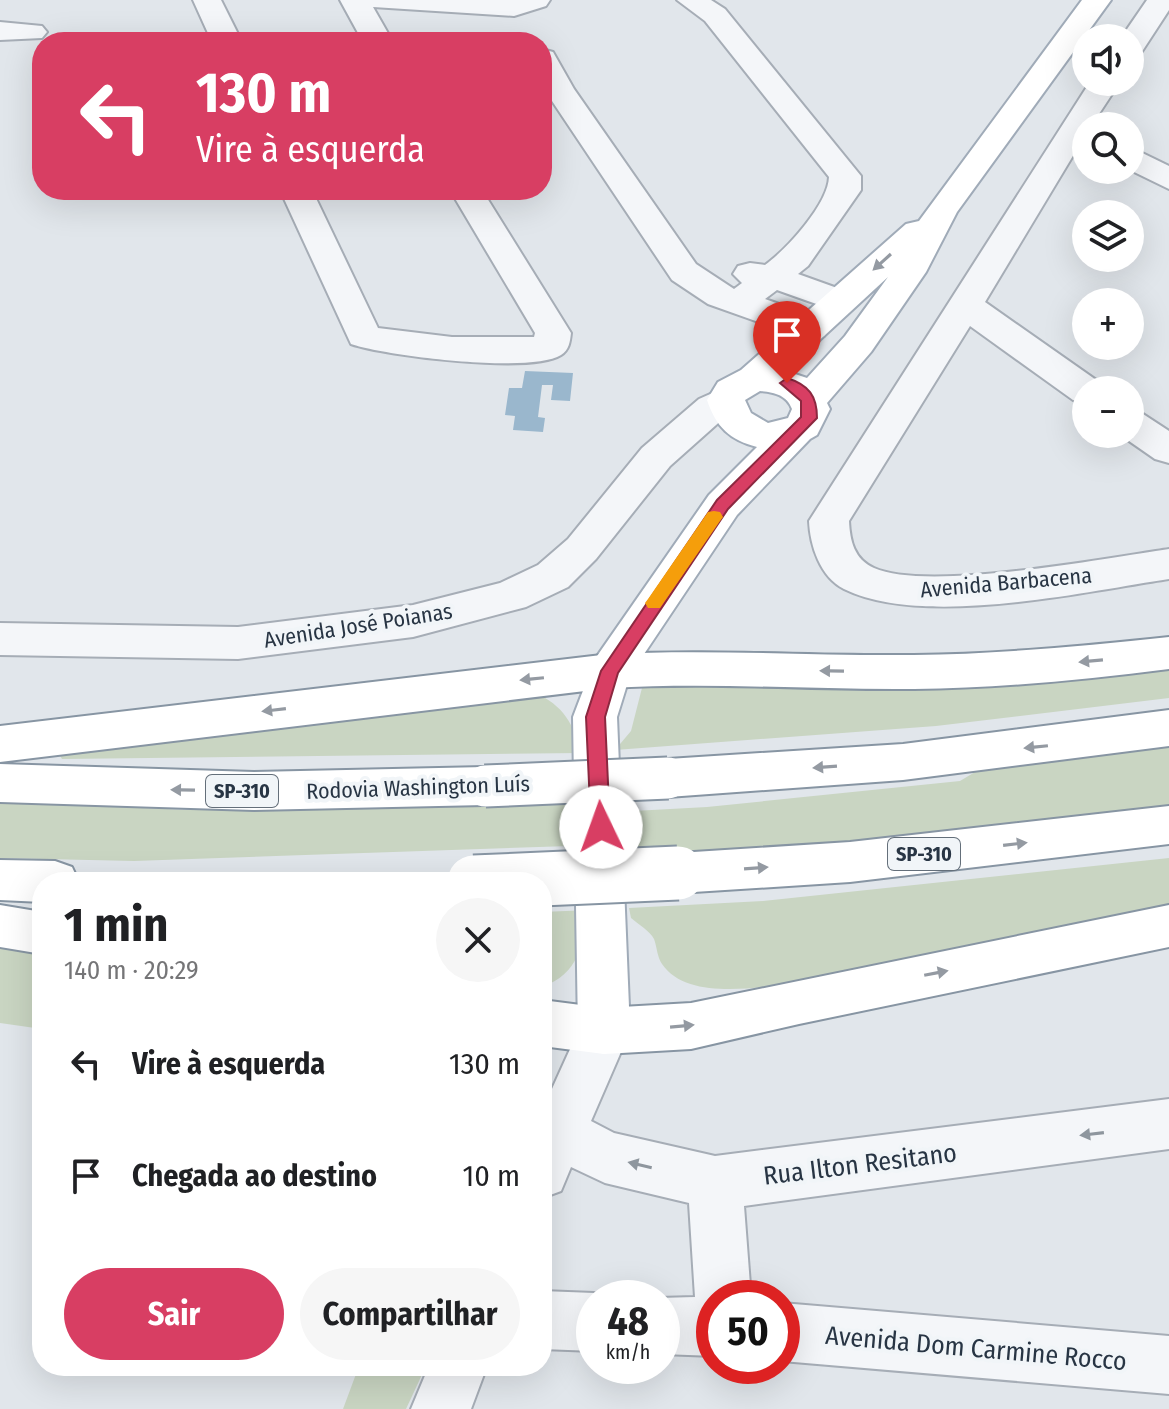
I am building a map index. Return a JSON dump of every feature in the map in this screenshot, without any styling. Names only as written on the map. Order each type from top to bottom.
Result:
[{"type":"main road","points":[[604,1031],[595,717],[610,671],[723,505],[802,416],[858,344],[909,272],[941,211],[1097,0]]},
{"type":"main road","points":[[723,505],[740,402],[839,301],[941,211]]},
{"type":"main road","points":[[839,301],[863,315],[866,324],[858,344]]},
{"type":"main road","points":[[740,402],[787,383],[801,390],[802,416]]},
{"type":"main road","points":[[740,402],[757,435],[776,437],[802,416]]},
{"type":"main road","points":[[0,744],[610,671],[664,667],[930,671],[1000,669],[1169,653]]},
{"type":"main road","name":"Rodovia Washington Luís","points":[[0,783],[254,791],[668,778],[903,762],[1169,728]]},
{"type":"main road","name":"SP-310","points":[[552,879],[850,862],[1169,825]]},
{"type":"main road","points":[[0,880],[32,881]]},
{"type":"main road","points":[[0,926],[32,931]]},
{"type":"main road","points":[[552,1024],[604,1031],[691,1026],[1169,926]]},
{"type":"street","points":[[207,0],[222,32]]},
{"type":"street","points":[[354,0],[372,32]]},
{"type":"street","points":[[378,0],[525,4],[531,32]]},
{"type":"street","points":[[691,0],[715,15],[845,176],[845,190],[796,259],[740,301]]},
{"type":"street","points":[[1144,26],[1161,0]]},
{"type":"street","points":[[0,31],[32,32]]},
{"type":"street","points":[[552,76],[684,272],[720,296],[811,328]]},
{"type":"street","points":[[1072,140],[965,305],[1072,381]]},
{"type":"street","points":[[1144,165],[1169,179]]},
{"type":"street","points":[[301,200],[364,336],[400,344],[545,348],[551,345],[553,333],[472,200]]},
{"type":"street","points":[[684,272],[715,278],[754,274],[773,277],[839,301]]},
{"type":"street","name":"Avenida Barbacena","points":[[965,305],[890,419],[829,521],[832,545],[846,569],[860,579],[880,586],[939,591],[1169,564]]},
{"type":"street","name":"Avenida José Poianas","points":[[0,639],[238,643],[413,621],[511,596],[553,576],[582,549],[656,457],[740,402]]},
{"type":"street","points":[[1144,433],[1169,450]]},
{"type":"street","points":[[552,1150],[604,1031]]},
{"type":"street","name":"Rua Ilton Resitano","points":[[552,1152],[605,1157],[715,1183],[1169,1124]]},
{"type":"street","points":[[715,1183],[722,1280]]},
{"type":"street","points":[[552,1320],[576,1321]]},
{"type":"street","name":"Avenida Dom Carmine Rocco","points":[[800,1334],[1169,1365]]},
{"type":"street","points":[[441,1409],[454,1376]]},
{"type":"green space","points":[[1169,664],[1169,698],[936,726],[615,750],[631,731],[643,684]]},
{"type":"green space","points":[[535,693],[553,703],[566,717],[581,753],[62,759],[57,751]]},
{"type":"green space","points":[[1169,746],[1169,808],[818,845],[662,857],[617,845],[615,812],[707,807],[960,781],[975,772]]},
{"type":"green space","points":[[0,802],[190,810],[566,803],[569,846],[134,861],[0,858]]},
{"type":"green space","points":[[1169,858],[1169,906],[794,984],[724,989],[688,983],[673,976],[662,964],[654,939],[631,918],[629,908],[763,901]]},
{"type":"green space","points":[[589,910],[581,946],[572,966],[552,982],[552,912]]},
{"type":"green space","points":[[0,945],[32,951],[32,1028],[0,1023]]},
{"type":"green space","points":[[355,1376],[421,1376],[406,1409],[343,1409]]},
{"type":"water","points":[[525,371],[573,373],[570,401],[551,400],[553,385],[542,385],[538,417],[545,418],[543,432],[513,430],[515,416],[505,415],[509,388],[522,388]]},
{"type":"slow traffic","points":[[654,603],[714,517]]},
{"type":"route","points":[[601,827],[595,717],[610,671],[723,505],[809,418],[809,400],[801,390],[787,383]]}]
